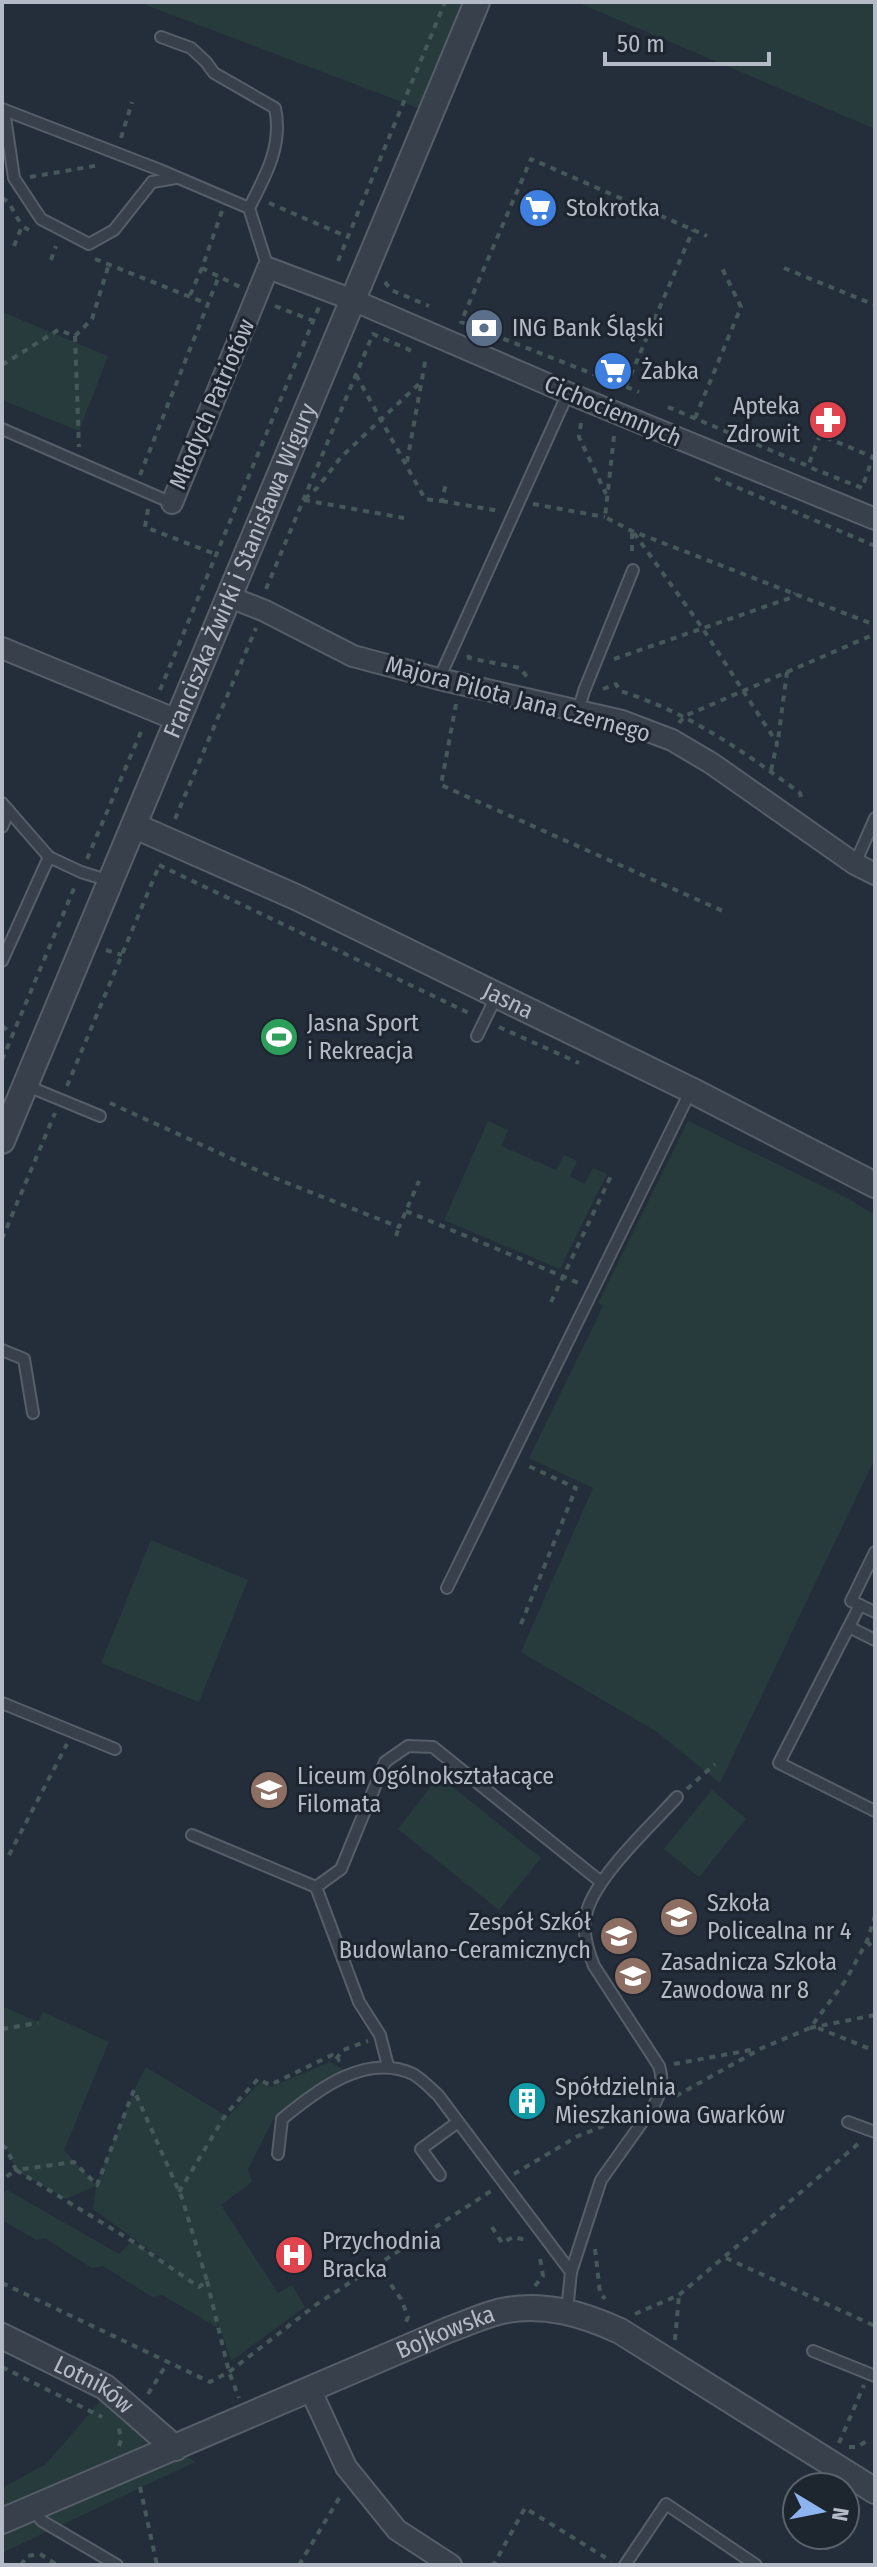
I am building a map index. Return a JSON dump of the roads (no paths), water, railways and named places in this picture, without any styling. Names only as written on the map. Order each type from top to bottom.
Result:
[{"type":"street","name":"Franciszka Żwirki i Stanisława Wigury","points":[[2,1141],[477,2]]},
{"type":"street","points":[[268,268],[353,300]]},
{"type":"street","name":"Młodych Patriotów","points":[[172,503],[268,268]]},
{"type":"street","name":"Cichociemnych","points":[[353,300],[568,393],[875,519]]},
{"type":"street","name":"Majora Pilota Jana Czernego","points":[[230,597],[264,603],[353,656],[622,721],[672,740],[711,763],[855,864],[875,874]]},
{"type":"street","points":[[2,648],[177,720]]},
{"type":"street","name":"Jasna","points":[[135,826],[298,898],[691,1090],[875,1185]]},
{"type":"street","name":"Bojkowska","points":[[2,2521],[448,2330],[502,2311],[538,2308],[567,2311],[620,2331],[872,2481]]},
{"type":"street","name":"Lotników","points":[[2,2336],[105,2387],[175,2448]]},
{"type":"street","points":[[310,2389],[346,2467],[397,2530],[451,2565]]},
{"type":"lane","points":[[161,37],[191,48],[214,73],[275,108],[279,127],[277,148],[249,208],[268,268]]},
{"type":"lane","points":[[3,110],[249,208]]},
{"type":"lane","points":[[3,110],[14,178],[41,219],[89,244],[114,230],[152,182],[177,177]]},
{"type":"lane","points":[[439,679],[568,393]]},
{"type":"lane","name":"Młodych Patriotów","points":[[2,429],[172,503]]},
{"type":"lane","points":[[578,712],[596,658],[633,570]]},
{"type":"lane","points":[[2,827],[5,807]]},
{"type":"lane","points":[[5,807],[49,857],[111,882]]},
{"type":"lane","points":[[855,864],[875,818]]},
{"type":"lane","points":[[2,961],[49,857]]},
{"type":"lane","points":[[477,1036],[497,995]]},
{"type":"lane","points":[[25,1085],[100,1116]]},
{"type":"lane","points":[[447,1588],[691,1090]]},
{"type":"lane","points":[[2,1350],[24,1359],[33,1413]]},
{"type":"lane","points":[[875,1552],[851,1601],[875,1612]]},
{"type":"lane","points":[[860,1605],[779,1763],[875,1811]]},
{"type":"lane","points":[[849,1627],[875,1640]]},
{"type":"lane","points":[[2,1703],[115,1749]]},
{"type":"lane","points":[[316,1887],[341,1869],[385,1762],[408,1746],[433,1747],[601,1882]]},
{"type":"lane","points":[[567,2311],[571,2272],[601,2180],[653,2107],[661,2089],[659,2066],[594,1966],[585,1930],[587,1911],[601,1882],[677,1797]]},
{"type":"lane","points":[[192,1835],[316,1887],[359,2002],[380,2035],[388,2066]]},
{"type":"lane","points":[[278,2154],[282,2119],[304,2101],[354,2072],[388,2066],[415,2075],[438,2095],[571,2272]]},
{"type":"lane","points":[[440,2175],[421,2149],[458,2122]]},
{"type":"lane","points":[[848,2122],[875,2132]]},
{"type":"lane","points":[[813,2351],[872,2374]]},
{"type":"lane","points":[[619,2564],[666,2504],[756,2565]]},
{"type":"lane","points":[[31,2508],[42,2521],[117,2565]]},
{"type":"place","name":"Stokrotka","points":[[538,208]]},
{"type":"place","name":"ING Bank Śląski","points":[[484,328]]},
{"type":"place","name":"Żabka","points":[[613,371]]},
{"type":"place","name":"Apteka Zdrowit","points":[[828,420]]},
{"type":"place","name":"Jasna Sport i Rekreacja","points":[[279,1037]]},
{"type":"place","name":"Liceum Ogólnokształacące Filomata","points":[[269,1790]]},
{"type":"place","name":"Szkoła Policealna nr 4","points":[[679,1917]]},
{"type":"place","name":"Zespół Szkół Budowlano-Ceramicznych","points":[[619,1936]]},
{"type":"place","name":"Zasadnicza Szkoła Zawodowa nr 8","points":[[633,1976]]},
{"type":"place","name":"Spółdzielnia Mieszkaniowa Gwarków","points":[[527,2101]]},
{"type":"place","name":"Przychodnia Bracka","points":[[294,2255]]}]
